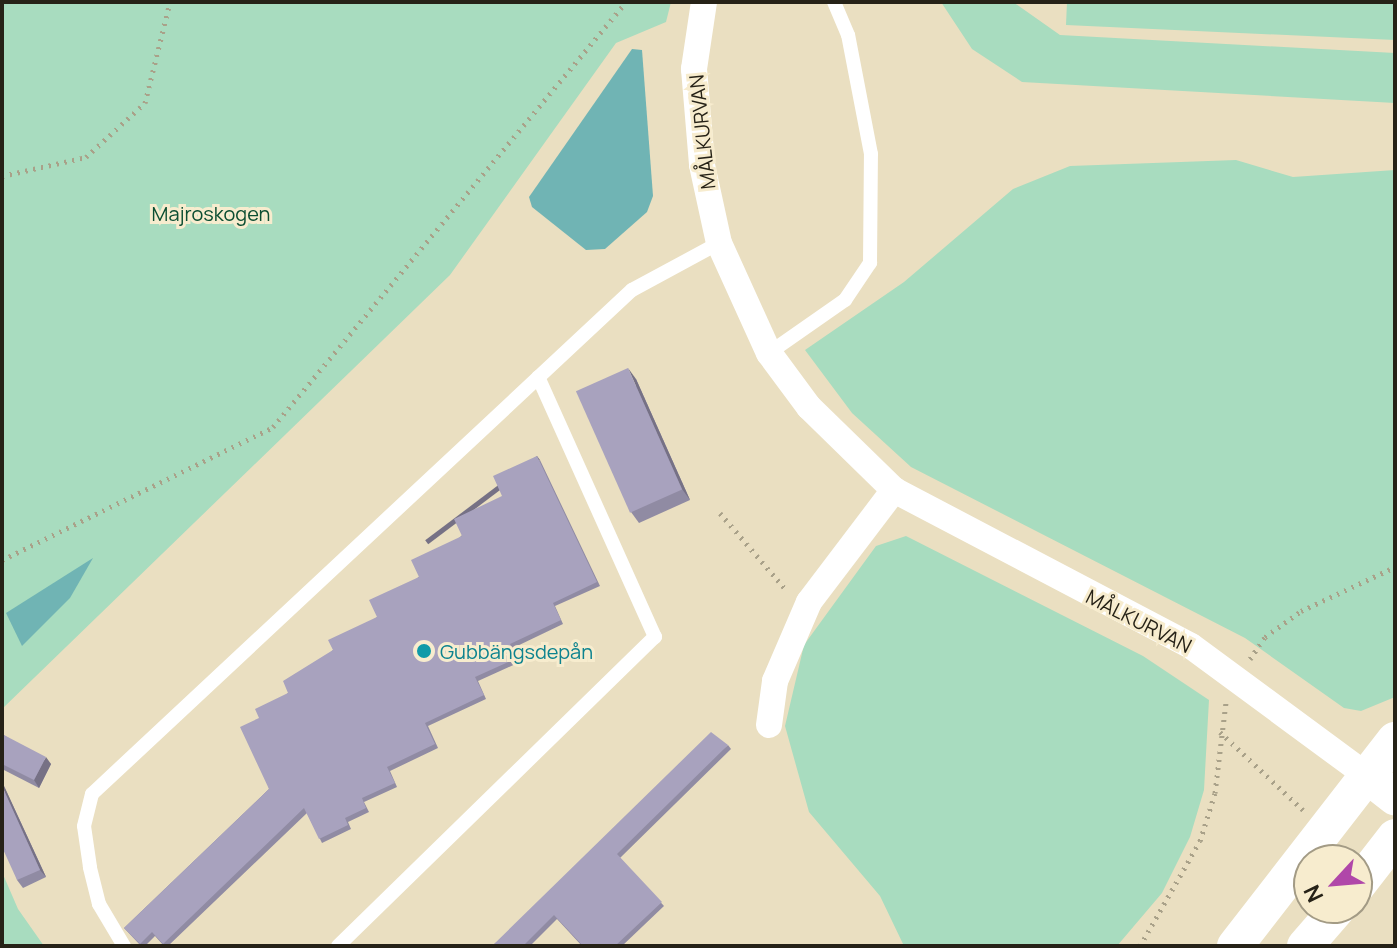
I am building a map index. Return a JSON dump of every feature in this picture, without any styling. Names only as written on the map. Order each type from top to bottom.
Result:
[{"type":"main road","points":[[1235,946],[1382,787],[1395,740]]},
{"type":"main road","points":[[1373,865],[1395,837]]},
{"type":"main road","points":[[1305,946],[1324,924]]},
{"type":"street","name":"MÅLKURVAN","points":[[704,2],[694,69],[702,165],[719,243],[769,353],[809,407],[894,490],[1238,677],[1382,787]]},
{"type":"street","points":[[769,725],[775,681],[809,602],[894,490]]},
{"type":"lane","points":[[769,353],[845,300],[870,263],[871,154],[848,35],[834,2]]},
{"type":"lane","points":[[124,946],[99,904],[90,867],[84,826],[92,794],[632,290],[719,243]]},
{"type":"lane","points":[[338,946],[655,637],[538,377]]},
{"type":"path","points":[[2,176],[86,157],[145,103],[170,2]]},
{"type":"path","points":[[2,560],[273,427],[626,2]]},
{"type":"path","points":[[720,513],[773,580],[809,602]]},
{"type":"path","points":[[1140,946],[1200,841],[1215,793],[1223,707],[1238,677],[1265,637],[1301,611],[1395,567]]},
{"type":"green space","name":"Majroskogen","points":[[2,2],[671,2],[666,22],[616,43],[450,275],[2,709]]},
{"type":"green space","points":[[941,2],[1013,2],[1060,35],[1395,53],[1395,103],[1022,82],[972,49]]},
{"type":"green space","points":[[1067,2],[1395,2],[1395,40],[1066,25]]},
{"type":"green space","points":[[1236,160],[1293,177],[1395,170],[1395,697],[1361,711],[1344,708],[1245,638],[911,467],[852,413],[805,350],[904,282],[1013,189],[1070,166]]},
{"type":"green space","points":[[906,536],[1143,656],[1209,700],[1204,790],[1190,837],[1162,893],[1117,946],[904,946],[880,896],[809,812],[785,726],[804,645],[876,546]]},
{"type":"green space","points":[[2,872],[18,909],[44,946],[2,946]]},
{"type":"water","points":[[632,49],[642,50],[653,196],[647,212],[605,249],[586,250],[532,207],[529,197]]},
{"type":"water","points":[[93,558],[70,598],[22,646],[6,613]]},
{"type":"building","points":[[628,368],[682,490],[630,513],[576,391]]},
{"type":"building","name":"Gubbängsdepån","points":[[537,456],[597,582],[553,603],[561,620],[510,644],[517,658],[475,677],[484,695],[425,723],[435,744],[387,767],[395,783],[362,798],[366,808],[345,818],[348,825],[319,839],[304,808],[163,944],[152,932],[140,944],[124,928],[269,789],[240,727],[259,718],[255,709],[288,693],[283,681],[333,650],[328,640],[377,617],[369,600],[419,577],[411,560],[462,536],[454,519],[502,496],[493,476]]},
{"type":"building","points":[[711,732],[728,745],[617,854],[662,902],[615,946],[583,946],[554,915],[523,946],[492,946]]},
{"type":"building","points":[[2,734],[46,757],[34,780],[2,764]]},
{"type":"building","points":[[2,786],[40,870],[17,880],[2,847]]},
{"type":"place","name":"Gubbängsdepån","points":[[424,651]]}]
